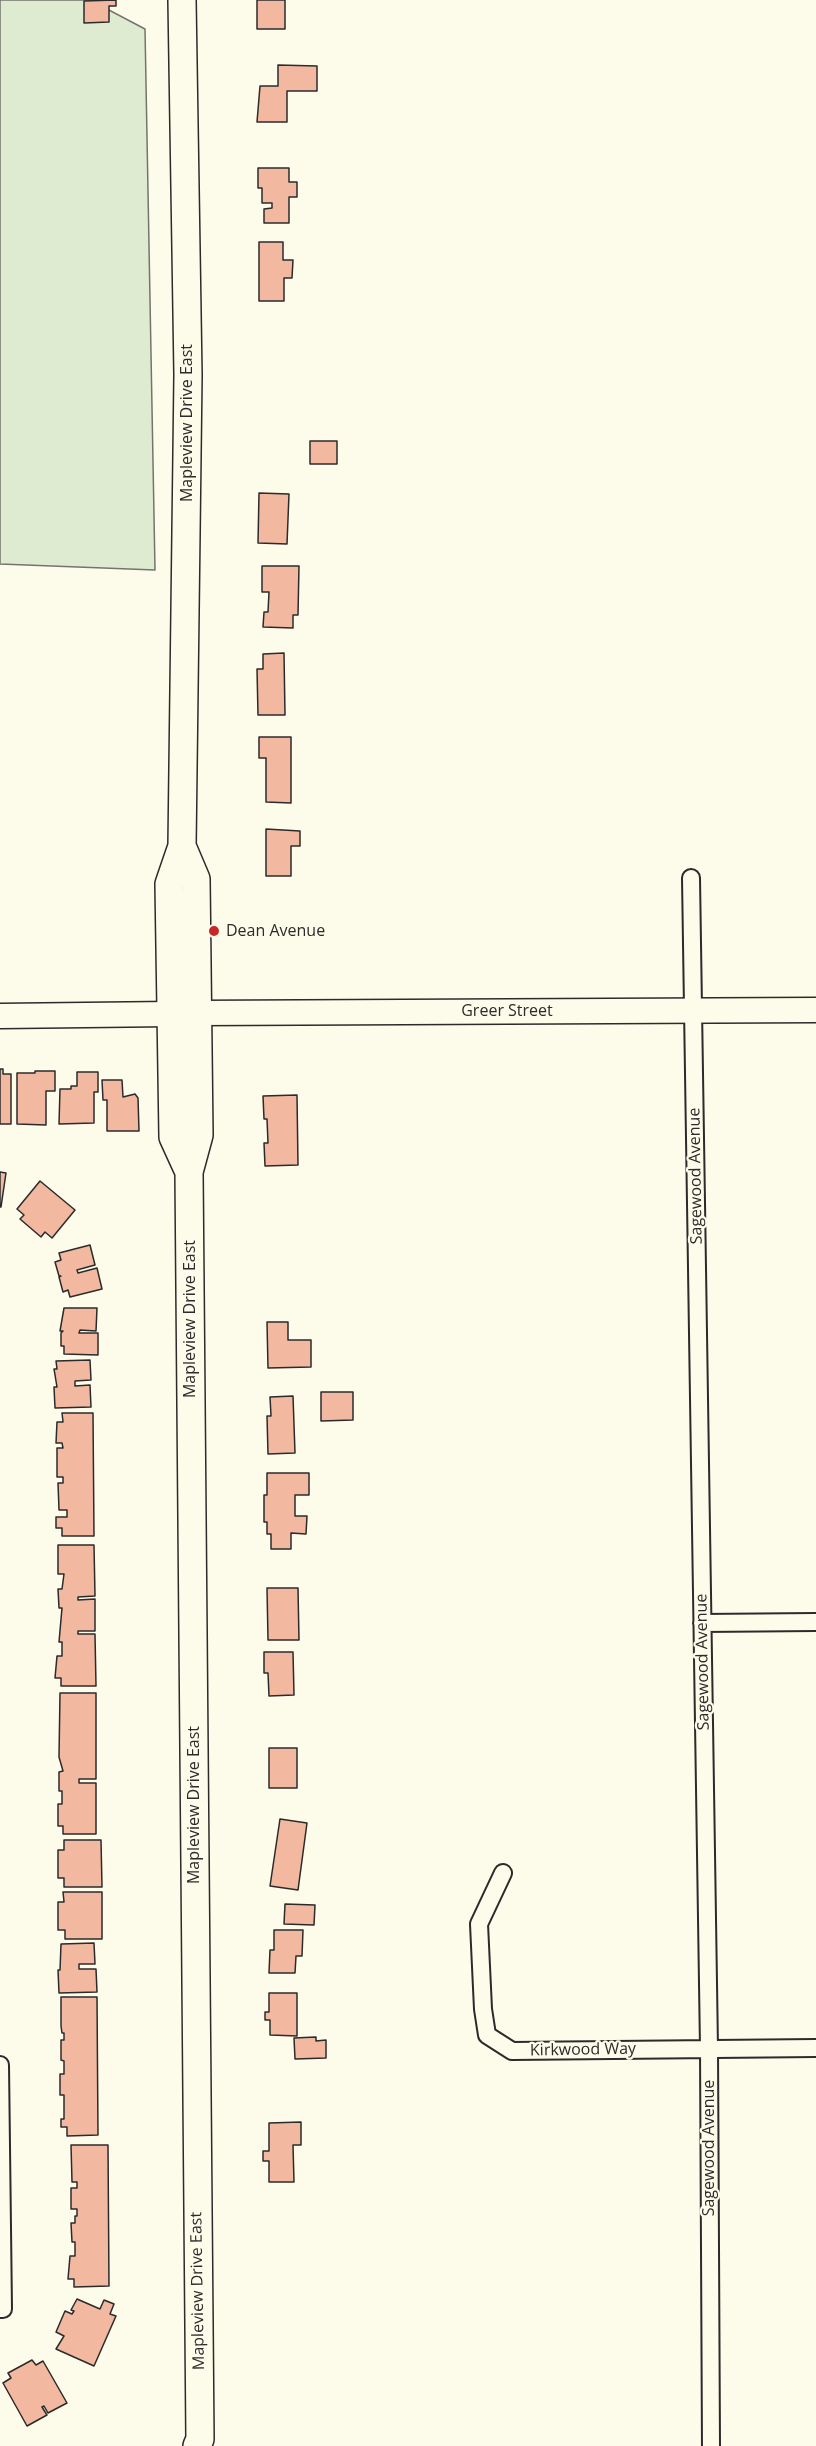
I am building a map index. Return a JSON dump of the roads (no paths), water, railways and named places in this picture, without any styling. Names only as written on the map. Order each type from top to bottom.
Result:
[{"type":"main road","name":"Mapleview Drive East","points":[[182,0],[188,375],[182,846],[169,884],[173,1137],[189,1172]]},
{"type":"main road","name":"Mapleview Drive East","points":[[182,846],[196,879],[198,1013],[199,1136],[189,1172],[200,2444]]},
{"type":"street","name":"Sagewood Avenue","points":[[691,878],[709,2048],[711,2446]]},
{"type":"street","name":"Greer Street","points":[[198,1013],[816,1010]]},
{"type":"street","points":[[0,1016],[171,1014]]},
{"type":"street","points":[[702,1623],[816,1622]]},
{"type":"street","name":"Kirkwood Way","points":[[503,1873],[479,1924],[483,2009],[487,2034],[512,2051],[816,2048]]},
{"type":"street","points":[[0,2065],[3,2309],[0,2309]]},
{"type":"place","name":"Dean Avenue","points":[[214,931]]}]
